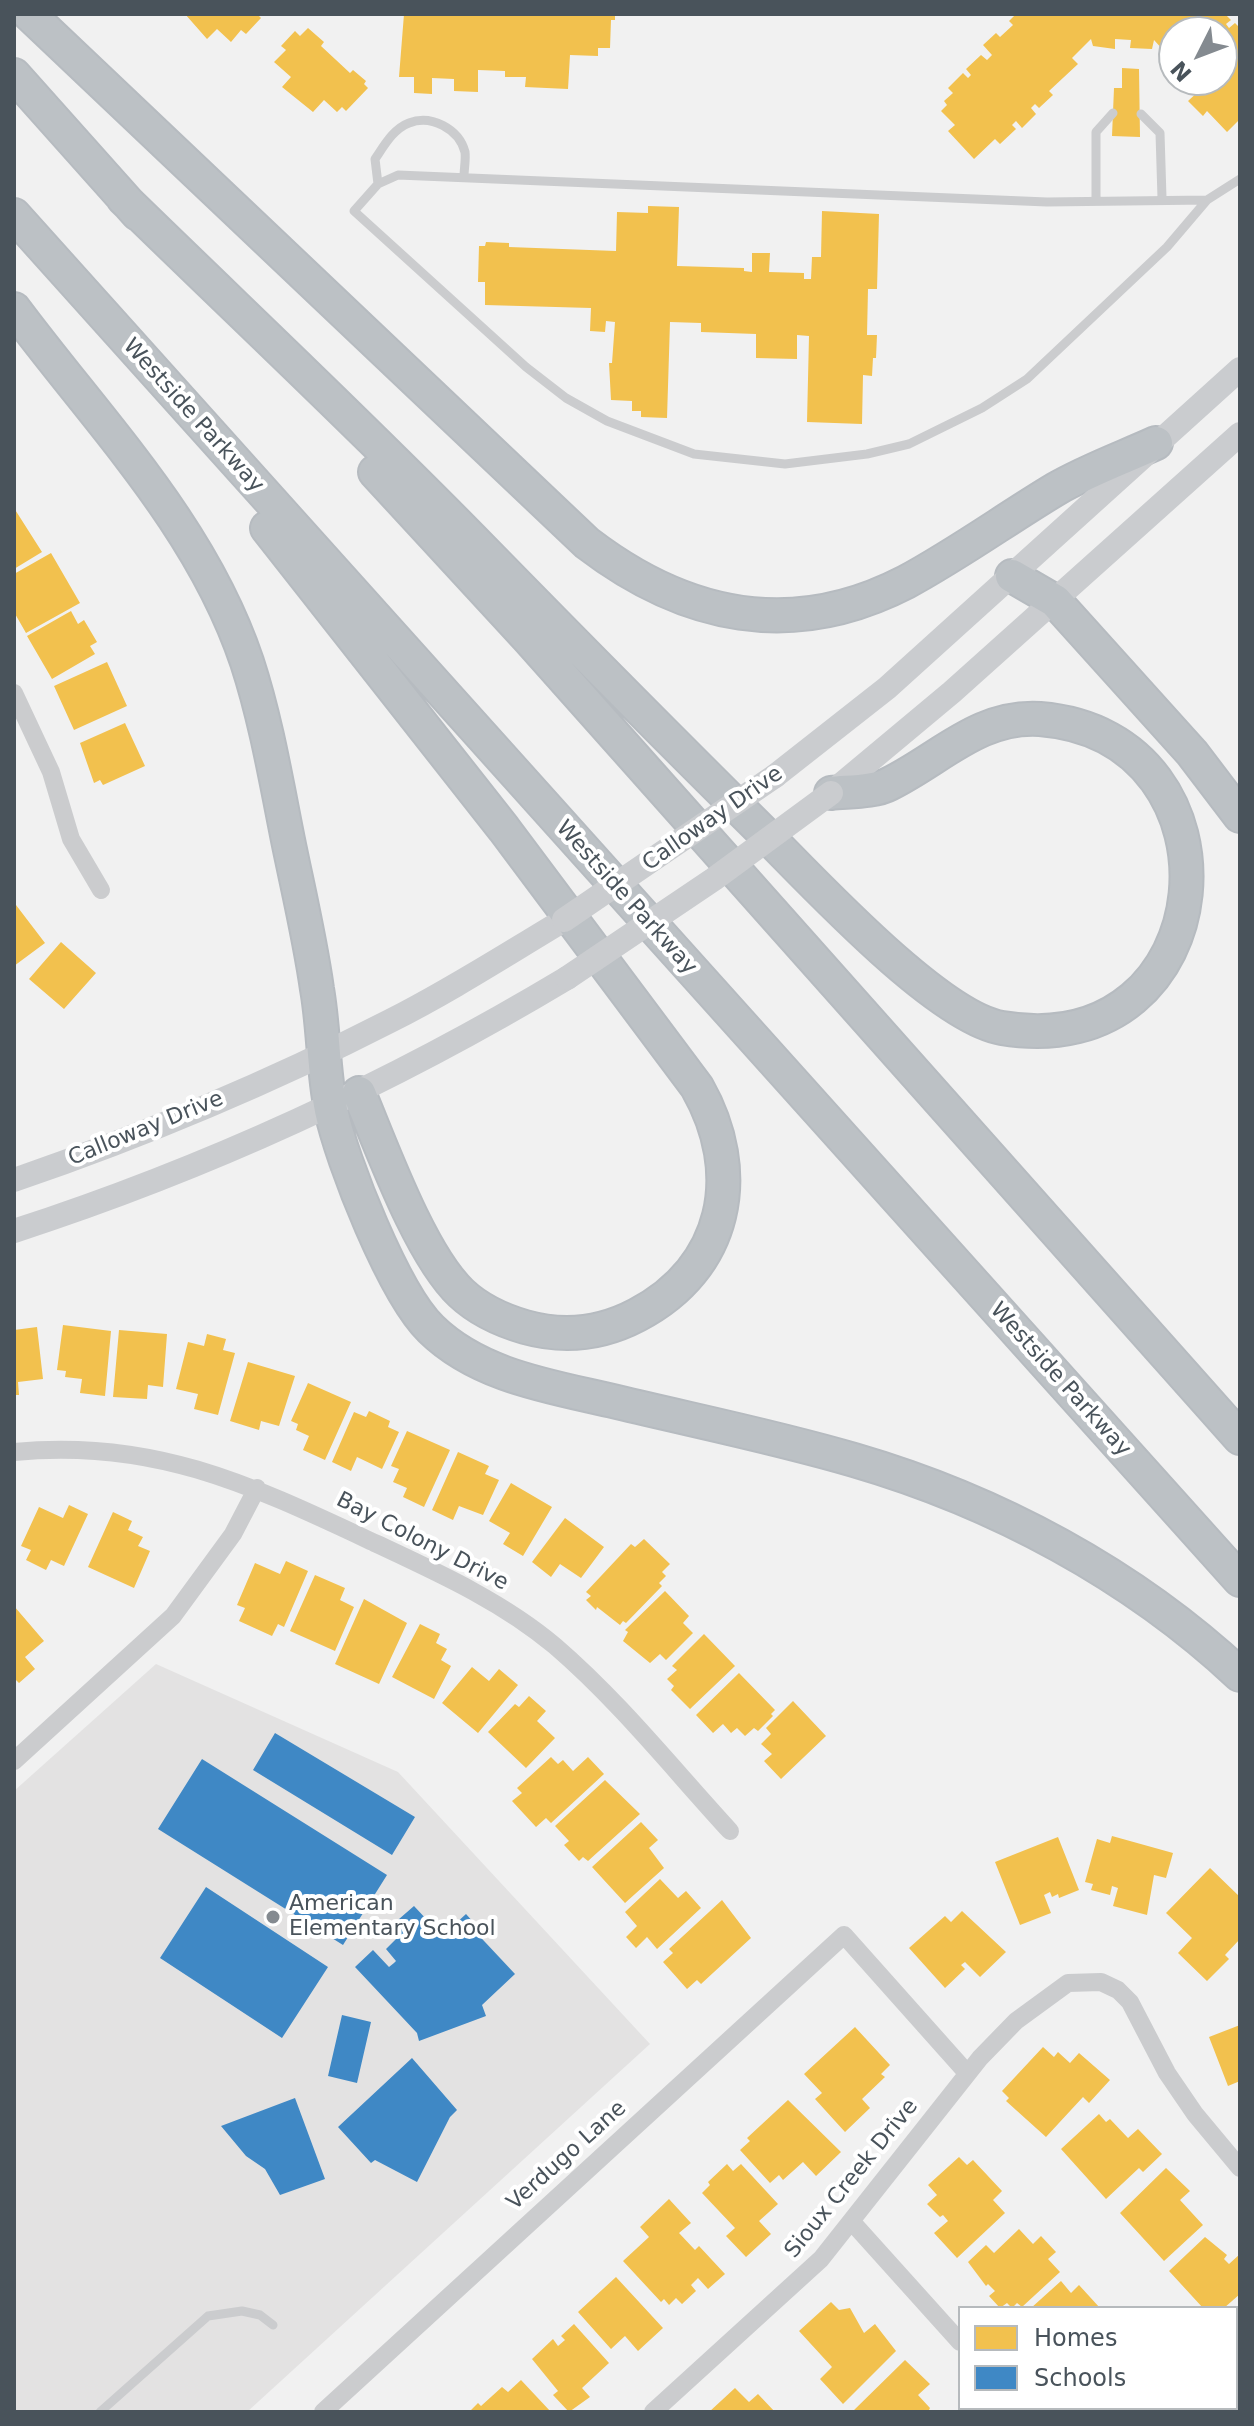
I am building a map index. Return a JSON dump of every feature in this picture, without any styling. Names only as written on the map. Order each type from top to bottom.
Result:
[{"type":"highway","points":[[29,14],[587,543],[617,566],[670,595],[702,606],[763,614],[797,614],[868,599],[905,582],[1059,487],[1156,443]]},
{"type":"highway","points":[[14,75],[123,198],[528,638],[1240,1438]]},
{"type":"highway","points":[[123,198],[480,547],[829,898],[947,1004],[993,1027],[1020,1031],[1045,1033],[1097,1020],[1140,995],[1160,973],[1184,928],[1191,898],[1190,844],[1172,797],[1138,757],[1090,728],[1036,719],[1010,720],[956,741],[885,787],[831,793]]},
{"type":"highway","name":"Westside Parkway","points":[[14,215],[1240,1580]]},
{"type":"highway","points":[[14,309],[177,518],[227,612],[264,716],[318,991],[324,1054],[345,1100],[440,1270],[483,1310],[508,1322],[566,1334],[598,1331],[624,1322],[682,1285],[702,1258],[715,1232],[725,1170],[712,1115],[697,1087],[504,829],[84,296]]},
{"type":"highway","points":[[1012,576],[1055,601],[1192,753],[1240,816]]},
{"type":"highway","points":[[345,1100],[342,1151],[402,1291],[419,1317],[456,1349],[524,1380],[851,1459],[970,1502],[1099,1568],[1160,1609],[1240,1675]]},
{"type":"main road","name":"Calloway Drive","points":[[14,1180],[207,1105],[324,1054],[393,1020],[533,939],[631,876],[775,776],[887,688],[1240,369]]},
{"type":"main road","points":[[14,1231],[159,1180],[345,1100],[497,1020],[665,913],[831,793],[1055,601],[1240,434]]},
{"type":"street","points":[[14,693],[51,772],[71,839],[101,890]]},
{"type":"street","name":"Bay Colony Drive","points":[[14,1452],[97,1450],[152,1457],[257,1488],[444,1576],[501,1607],[554,1646],[601,1691],[730,1831]]},
{"type":"street","points":[[14,1761],[173,1616],[219,1555],[257,1488]]},
{"type":"street","name":"Verdugo Lane","points":[[323,2412],[844,1935],[967,2073]]},
{"type":"street","name":"Sioux Creek Drive","points":[[653,2412],[795,2285],[852,2222],[967,2073],[1016,2021],[1053,1990],[1086,1980],[1118,1990],[1130,2002],[1167,2073],[1195,2114],[1240,2168]]},
{"type":"street","points":[[852,2222],[958,2340]]},
{"type":"lane","points":[[1096,200],[1096,132],[1113,113]]},
{"type":"lane","points":[[1141,114],[1160,133],[1162,198]]},
{"type":"lane","points":[[378,184],[375,159],[393,133],[410,122],[442,124],[458,139],[465,153],[464,177]]},
{"type":"lane","points":[[1207,200],[1162,198],[1047,202],[398,175],[378,184],[354,211],[526,367],[566,398],[607,421],[694,454],[785,464],[824,461],[909,444],[982,408],[1027,379],[1167,247],[1207,200],[1240,179]]},
{"type":"lane","points":[[100,2412],[208,2316],[242,2311],[260,2315],[273,2325]]},
{"type":"shaded area","name":"American Elementary School","points":[[156,1664],[398,1772],[650,2044],[247,2412],[14,2412],[14,1791]]},
{"type":"building: Homes","points":[[185,14],[257,14],[261,18],[246,34],[241,30],[231,42],[217,29],[207,39]]},
{"type":"building: Homes","points":[[404,14],[615,14],[615,20],[611,20],[610,48],[598,48],[598,56],[570,55],[568,89],[525,87],[526,77],[505,77],[505,71],[478,70],[478,92],[454,91],[454,79],[432,78],[432,94],[414,93],[414,77],[399,77]]},
{"type":"building: Homes","points":[[1016,14],[1227,16],[1158,16],[1158,44],[1154,40],[1152,49],[1130,48],[1131,40],[1115,39],[1115,49],[1093,46],[1091,39],[1072,58],[1078,64],[1049,91],[1053,95],[1039,108],[1035,104],[1031,108],[1036,114],[1022,128],[1016,121],[1012,125],[1016,129],[1000,144],[995,139],[974,159],[948,131],[955,125],[941,111],[947,105],[944,101],[953,93],[948,88],[963,73],[968,78],[971,75],[966,69],[981,55],[987,60],[992,55],[983,45],[996,33],[1000,37],[1013,25],[1009,21]]},
{"type":"building: Homes","points":[[1238,26],[1240,119],[1227,132],[1207,111],[1203,116],[1188,101],[1193,96],[1238,96]]},
{"type":"building: Homes","points":[[308,28],[324,42],[321,46],[350,73],[353,70],[366,81],[364,84],[368,88],[346,111],[342,107],[337,112],[324,100],[313,112],[282,87],[291,77],[274,62],[286,50],[281,46],[295,31],[300,36]]},
{"type":"building: Homes","points":[[1122,68],[1139,69],[1140,137],[1112,136],[1114,88],[1122,88]]},
{"type":"building: Homes","points":[[648,206],[679,207],[677,266],[744,268],[744,271],[752,272],[752,253],[770,253],[769,272],[804,273],[804,279],[811,279],[812,257],[821,257],[822,211],[879,214],[877,289],[868,289],[867,335],[877,335],[876,358],[873,358],[872,376],[863,375],[862,424],[807,422],[809,336],[797,335],[797,359],[756,358],[756,334],[701,332],[701,323],[670,322],[667,418],[641,417],[641,411],[632,411],[632,401],[611,400],[609,363],[612,363],[615,322],[606,321],[605,332],[590,331],[591,308],[485,305],[485,282],[478,282],[479,246],[485,246],[486,242],[509,243],[509,247],[616,251],[617,212],[648,213]]},
{"type":"building: Homes","points":[[14,508],[42,552],[14,569]]},
{"type":"building: Homes","points":[[51,553],[80,603],[26,633],[14,612],[14,574]]},
{"type":"building: Homes","points":[[71,611],[78,624],[84,620],[97,642],[90,646],[95,654],[52,679],[27,636]]},
{"type":"building: Homes","points":[[107,662],[127,706],[74,730],[54,686]]},
{"type":"building: Homes","points":[[125,723],[145,766],[103,785],[100,780],[94,783],[80,743]]},
{"type":"building: Homes","points":[[14,906],[45,943],[14,966]]},
{"type":"building: Homes","points":[[61,942],[96,973],[64,1009],[29,979]]},
{"type":"building: Homes","points":[[63,1325],[111,1331],[105,1396],[80,1393],[82,1379],[65,1377],[66,1371],[57,1370]]},
{"type":"building: Homes","points":[[37,1327],[43,1379],[18,1382],[19,1395],[14,1395],[14,1330]]},
{"type":"building: Homes","points":[[119,1330],[167,1334],[163,1387],[148,1385],[147,1399],[113,1397]]},
{"type":"building: Homes","points":[[207,1334],[226,1339],[223,1350],[235,1353],[218,1415],[194,1409],[198,1394],[176,1389],[188,1342],[204,1346]]},
{"type":"building: Homes","points":[[248,1362],[295,1376],[279,1426],[261,1421],[259,1430],[230,1421]]},
{"type":"building: Homes","points":[[308,1383],[351,1402],[325,1460],[303,1450],[309,1436],[296,1430],[298,1424],[291,1421]]},
{"type":"building: Homes","points":[[369,1411],[390,1421],[388,1427],[399,1432],[382,1469],[357,1457],[351,1471],[332,1462],[354,1412],[366,1417]]},
{"type":"building: Homes","points":[[407,1431],[450,1450],[424,1507],[403,1497],[407,1488],[393,1482],[399,1469],[391,1466]]},
{"type":"building: Homes","points":[[458,1452],[489,1466],[485,1474],[499,1480],[483,1515],[459,1506],[453,1520],[432,1510]]},
{"type":"building: Homes","points":[[511,1483],[552,1507],[523,1556],[503,1544],[510,1533],[489,1521]]},
{"type":"building: Homes","points":[[69,1505],[88,1514],[64,1566],[51,1560],[46,1570],[26,1560],[31,1550],[21,1546],[39,1507],[63,1518]]},
{"type":"building: Homes","points":[[113,1512],[132,1521],[128,1530],[143,1537],[138,1546],[150,1551],[134,1588],[88,1567]]},
{"type":"building: Homes","points":[[565,1518],[604,1547],[581,1578],[560,1564],[551,1577],[532,1562]]},
{"type":"building: Homes","points":[[644,1539],[670,1564],[662,1572],[666,1576],[659,1583],[662,1586],[626,1623],[623,1621],[620,1625],[597,1607],[596,1610],[586,1600],[591,1596],[586,1592],[631,1544],[635,1547]]},
{"type":"building: Homes","points":[[286,1561],[308,1571],[284,1627],[278,1624],[272,1636],[239,1621],[245,1608],[237,1605],[255,1563],[280,1574]]},
{"type":"building: Homes","points":[[315,1575],[345,1588],[340,1600],[354,1607],[335,1651],[290,1631]]},
{"type":"building: Homes","points":[[665,1591],[689,1616],[683,1623],[693,1633],[666,1660],[660,1654],[650,1663],[623,1641],[628,1632],[625,1630]]},
{"type":"building: Homes","points":[[364,1599],[407,1623],[379,1684],[335,1664]]},
{"type":"building: Homes","points":[[14,1606],[44,1641],[25,1657],[35,1669],[19,1683],[14,1678]]},
{"type":"building: Homes","points":[[420,1624],[440,1634],[436,1643],[447,1649],[441,1660],[451,1666],[434,1699],[392,1677]]},
{"type":"building: Homes","points":[[704,1634],[735,1666],[690,1709],[671,1690],[674,1686],[667,1679],[677,1670],[672,1666]]},
{"type":"building: Homes","points":[[472,1667],[489,1681],[499,1669],[518,1685],[478,1733],[442,1703]]},
{"type":"building: Homes","points":[[739,1673],[775,1710],[771,1714],[773,1716],[758,1731],[754,1728],[745,1736],[737,1728],[731,1733],[723,1724],[713,1733],[696,1715]]},
{"type":"building: Homes","points":[[529,1696],[546,1711],[537,1721],[555,1738],[526,1768],[488,1732],[515,1704],[519,1707]]},
{"type":"building: Homes","points":[[793,1701],[826,1736],[781,1779],[764,1761],[772,1754],[761,1744],[771,1734],[766,1728]]},
{"type":"building: Homes","points":[[551,1757],[558,1764],[563,1760],[573,1771],[588,1757],[604,1774],[551,1823],[546,1818],[536,1827],[512,1801],[522,1793],[517,1788]]},
{"type":"building: Homes","points":[[605,1780],[640,1814],[588,1861],[583,1857],[579,1861],[564,1845],[569,1841],[555,1826]]},
{"type":"building: Homes","points":[[641,1822],[658,1840],[649,1848],[664,1868],[625,1903],[592,1867]]},
{"type":"building: Homes","points":[[1112,1836],[1173,1853],[1166,1878],[1154,1875],[1147,1915],[1113,1906],[1118,1888],[1112,1886],[1110,1895],[1091,1890],[1093,1884],[1085,1882],[1097,1839],[1110,1843]]},
{"type":"building: Homes","points":[[1058,1837],[1079,1890],[1059,1898],[1058,1894],[1052,1897],[1050,1892],[1044,1895],[1051,1913],[1020,1925],[995,1862]]},
{"type":"building: Homes","points":[[1210,1868],[1240,1897],[1240,1939],[1225,1955],[1229,1959],[1207,1981],[1178,1953],[1192,1938],[1166,1913]]},
{"type":"building: Homes","points":[[660,1879],[678,1898],[686,1891],[701,1908],[657,1949],[647,1937],[636,1948],[626,1937],[637,1926],[625,1912]]},
{"type":"building: Homes","points":[[722,1900],[751,1938],[701,1984],[697,1980],[687,1989],[663,1962],[673,1953],[669,1949]]},
{"type":"building: Homes","points":[[962,1911],[1006,1952],[980,1977],[965,1962],[961,1965],[965,1969],[945,1988],[909,1948],[945,1916],[951,1922]]},
{"type":"building: Homes","points":[[1240,2025],[1240,2081],[1228,2086],[1209,2037]]},
{"type":"building: Homes","points":[[855,2027],[890,2065],[881,2074],[885,2077],[862,2099],[870,2108],[845,2132],[815,2099],[822,2093],[804,2074]]},
{"type":"building: Homes","points":[[1043,2047],[1054,2057],[1058,2052],[1070,2063],[1079,2053],[1110,2080],[1089,2103],[1083,2097],[1046,2137],[1006,2101],[1009,2098],[1002,2091]]},
{"type":"building: Homes","points":[[788,2100],[841,2152],[816,2176],[803,2162],[783,2180],[779,2175],[770,2183],[740,2150],[750,2141],[747,2138]]},
{"type":"building: Homes","points":[[1099,2114],[1106,2122],[1110,2119],[1128,2138],[1138,2129],[1162,2154],[1143,2172],[1139,2168],[1106,2199],[1061,2149]]},
{"type":"building: Homes","points":[[959,2157],[967,2165],[973,2160],[1002,2191],[993,2200],[1005,2213],[957,2258],[934,2233],[948,2221],[927,2204],[937,2195],[928,2185]]},
{"type":"building: Homes","points":[[727,2164],[733,2171],[741,2164],[778,2204],[759,2221],[771,2234],[746,2257],[726,2236],[735,2228],[702,2193],[710,2185],[708,2182]]},
{"type":"building: Homes","points":[[1166,2168],[1190,2191],[1180,2200],[1203,2225],[1164,2261],[1120,2213]]},
{"type":"building: Homes","points":[[669,2199],[691,2223],[679,2233],[695,2250],[699,2246],[725,2274],[708,2289],[698,2278],[691,2285],[696,2291],[682,2304],[676,2298],[669,2305],[664,2299],[661,2302],[623,2261],[649,2237],[640,2227]]},
{"type":"building: Homes","points":[[1019,2229],[1033,2244],[1041,2236],[1056,2252],[1048,2259],[1060,2272],[1023,2306],[1007,2303],[998,2306],[989,2296],[995,2291],[988,2284],[986,2286],[968,2262],[986,2245],[994,2253]]},
{"type":"building: Homes","points":[[1205,2237],[1227,2255],[1224,2259],[1229,2264],[1240,2254],[1240,2294],[1226,2306],[1201,2306],[1169,2271]]},
{"type":"building: Homes","points":[[616,2277],[663,2328],[638,2351],[625,2336],[611,2349],[578,2312]]},
{"type":"building: Homes","points":[[1061,2281],[1071,2293],[1079,2285],[1098,2306],[1033,2306]]},
{"type":"building: Homes","points":[[831,2302],[839,2310],[850,2308],[864,2333],[875,2324],[896,2351],[843,2404],[820,2379],[832,2367],[799,2331]]},
{"type":"building: Homes","points":[[574,2324],[609,2363],[582,2388],[590,2397],[569,2412],[553,2395],[558,2391],[532,2359],[553,2339],[558,2346],[565,2340],[561,2336]]},
{"type":"building: Homes","points":[[905,2360],[930,2384],[918,2395],[930,2408],[928,2412],[852,2412]]},
{"type":"building: Homes","points":[[521,2380],[551,2412],[469,2412],[478,2403],[481,2406],[502,2387],[508,2392]]},
{"type":"building: Homes","points":[[735,2388],[749,2402],[758,2394],[775,2412],[709,2412]]},
{"type":"building: Homes","points":[[1190,2410],[1192,2412],[1140,2412]]},
{"type":"building: Schools","points":[[275,1733],[415,1817],[392,1855],[253,1770]]},
{"type":"building: Schools","points":[[202,1759],[387,1875],[343,1945],[158,1829]]},
{"type":"building: Schools","points":[[206,1887],[328,1967],[282,2038],[160,1958]]},
{"type":"building: Schools","points":[[414,1906],[442,1936],[466,1914],[474,1923],[470,1926],[515,1974],[482,2005],[486,2016],[419,2041],[417,2033],[355,1967],[373,1950],[389,1967],[396,1961],[386,1949],[399,1936],[391,1926]]},
{"type":"building: Schools","points":[[342,2015],[371,2022],[357,2083],[328,2076]]},
{"type":"building: Schools","points":[[412,2058],[457,2110],[450,2117],[417,2182],[375,2160],[371,2163],[338,2127]]},
{"type":"building: Schools","points":[[295,2098],[325,2179],[280,2195],[265,2169],[246,2156],[221,2126]]},
{"type":"place","name":"American Elementary School","points":[[273,1917]]}]
